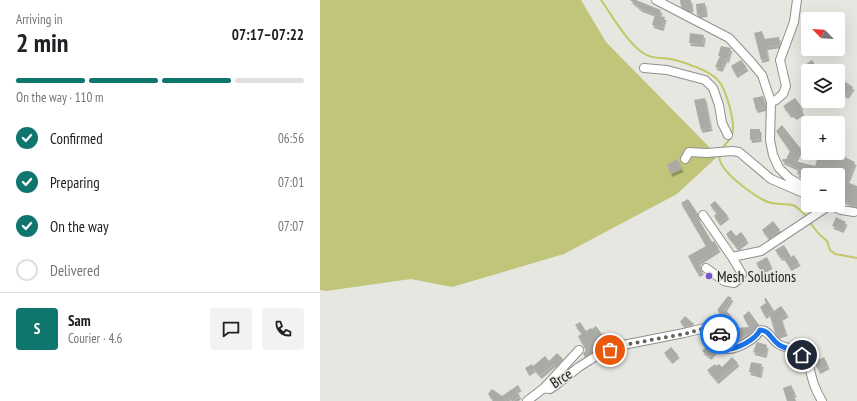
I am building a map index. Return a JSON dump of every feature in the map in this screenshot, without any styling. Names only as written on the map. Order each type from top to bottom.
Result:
[{"type":"street","points":[[656,0],[729,38],[762,75],[771,102],[770,140],[773,155],[779,168],[789,178],[801,185]]},
{"type":"street","points":[[771,102],[783,94],[786,86],[780,60],[794,22],[797,0]]},
{"type":"street","points":[[644,68],[667,70],[705,80],[713,88],[719,105],[722,123],[728,135]]},
{"type":"street","points":[[685,159],[689,152],[720,152],[732,150],[739,152],[771,179],[801,192]]},
{"type":"street","points":[[845,208],[856,213]]},
{"type":"street","points":[[845,211],[856,213]]},
{"type":"street","points":[[732,257],[761,250],[820,212]]},
{"type":"street","points":[[703,215],[742,274],[734,283],[724,281],[706,268]]},
{"type":"street","name":"Brce","points":[[544,388],[550,389],[593,358],[618,346],[684,334],[709,327],[718,331],[722,348],[728,349],[747,343],[755,338],[760,330],[763,330],[767,332],[778,344],[796,350],[805,358],[812,372],[814,386],[822,401]]},
{"type":"street","name":"Brce","points":[[527,401],[544,388],[578,350]]},
{"type":"green space","points":[[320,0],[581,0],[606,42],[718,156],[677,194],[564,254],[452,287],[411,279],[326,291],[320,290]]},
{"type":"building","points":[[630,0],[636,0],[661,10],[659,16],[665,17],[662,28],[652,25],[655,14],[641,9]]},
{"type":"building","points":[[680,0],[691,0],[692,9],[686,10],[681,7]]},
{"type":"building","points":[[705,3],[706,14],[697,15],[696,4]]},
{"type":"building","points":[[762,31],[764,39],[779,37],[780,45],[766,47],[768,58],[761,60],[754,33]]},
{"type":"building","points":[[690,33],[704,35],[703,44],[689,43]]},
{"type":"building","points":[[721,46],[731,48],[727,61],[726,58],[721,69],[715,67],[720,56],[718,56]]},
{"type":"building","points":[[741,60],[747,68],[736,75],[731,66]]},
{"type":"building","points":[[812,60],[814,64],[806,64]]},
{"type":"building","points":[[845,82],[853,87],[847,96],[845,95]]},
{"type":"building","points":[[763,96],[765,108],[756,110],[753,98]]},
{"type":"building","points":[[705,98],[711,128],[701,130],[694,100]]},
{"type":"building","points":[[795,98],[801,106],[800,108],[803,112],[795,117],[792,114],[790,115],[783,106]]},
{"type":"building","points":[[782,125],[801,149],[795,161],[815,166],[817,160],[845,160],[845,157],[855,162],[847,182],[857,186],[857,207],[845,201],[845,168],[801,168],[801,175],[797,174],[799,169],[782,161],[783,159],[786,159],[790,151],[776,131]]},
{"type":"building","points":[[750,129],[760,129],[760,139],[750,140]]},
{"type":"building","points":[[677,159],[682,169],[671,174],[667,165]]},
{"type":"building","points":[[688,199],[698,214],[699,220],[712,242],[714,241],[719,249],[699,262],[702,272],[698,274],[688,256],[706,246],[681,203]]},
{"type":"building","points":[[715,201],[728,216],[719,223],[714,216],[717,213],[710,205]]},
{"type":"building","points":[[836,217],[846,222],[842,230],[832,226]]},
{"type":"building","points":[[773,221],[780,230],[769,239],[762,230]]},
{"type":"building","points":[[731,230],[736,236],[741,232],[747,240],[737,248],[726,234]]},
{"type":"building","points":[[784,245],[791,257],[794,255],[799,263],[790,268],[783,257],[781,258],[775,250]]},
{"type":"building","points":[[767,257],[771,266],[761,271],[756,263]]},
{"type":"building","points":[[728,296],[732,298],[725,309],[732,317],[726,326],[719,318],[722,315],[717,310]]},
{"type":"building","points":[[766,298],[774,311],[781,306],[787,314],[781,318],[786,333],[777,336],[769,313],[765,316],[760,307],[766,303],[764,299]]},
{"type":"building","points":[[749,311],[759,325],[752,332],[738,340],[737,336],[734,336],[734,328],[749,327],[743,316]]},
{"type":"building","points":[[685,316],[694,324],[693,325],[685,327],[680,322]]},
{"type":"building","points":[[580,322],[586,331],[596,326],[602,334],[605,333],[607,338],[614,334],[617,341],[585,357],[583,354],[586,350],[578,336],[582,334],[575,325]]},
{"type":"building","points":[[757,342],[767,345],[765,355],[753,352]]},
{"type":"building","points":[[708,345],[715,351],[710,357],[702,351]]},
{"type":"building","points":[[671,347],[678,355],[671,361],[664,353]]},
{"type":"building","points":[[557,353],[563,359],[557,366],[554,364],[540,376],[534,369],[528,373],[525,368],[532,364],[533,366],[545,356],[549,361]]},
{"type":"building","points":[[732,357],[738,363],[717,381],[707,370],[715,364],[716,366],[719,364],[722,367]]},
{"type":"building","points":[[824,357],[828,366],[819,371],[814,362]]},
{"type":"building","points":[[751,362],[762,364],[760,375],[749,372]]},
{"type":"building","points":[[518,385],[520,388],[516,391],[520,396],[513,401],[509,397],[506,401],[492,401],[493,400],[488,394],[492,389],[502,396]]},
{"type":"building","points":[[791,385],[796,401],[787,401],[783,388]]},
{"type":"waterway","points":[[601,0],[625,35],[643,53],[651,57],[671,59],[686,63],[703,70],[717,79],[727,98],[733,122],[732,135],[722,150]]},
{"type":"waterway","points":[[720,154],[720,160],[723,167],[746,189],[768,202],[793,205],[807,217]]},
{"type":"waterway","points":[[809,221],[818,233],[827,241],[830,250],[835,254],[857,258]]},
{"type":"way so far","points":[[610,350],[618,346],[684,334],[709,327],[718,331],[720,334]]},
{"type":"place","name":"Mesh Solutions","points":[[709,276]]},
{"type":"route","points":[[720,334],[722,348],[728,349],[747,343],[755,338],[759,334],[760,330],[763,330],[782,347],[796,350],[802,355]]}]
